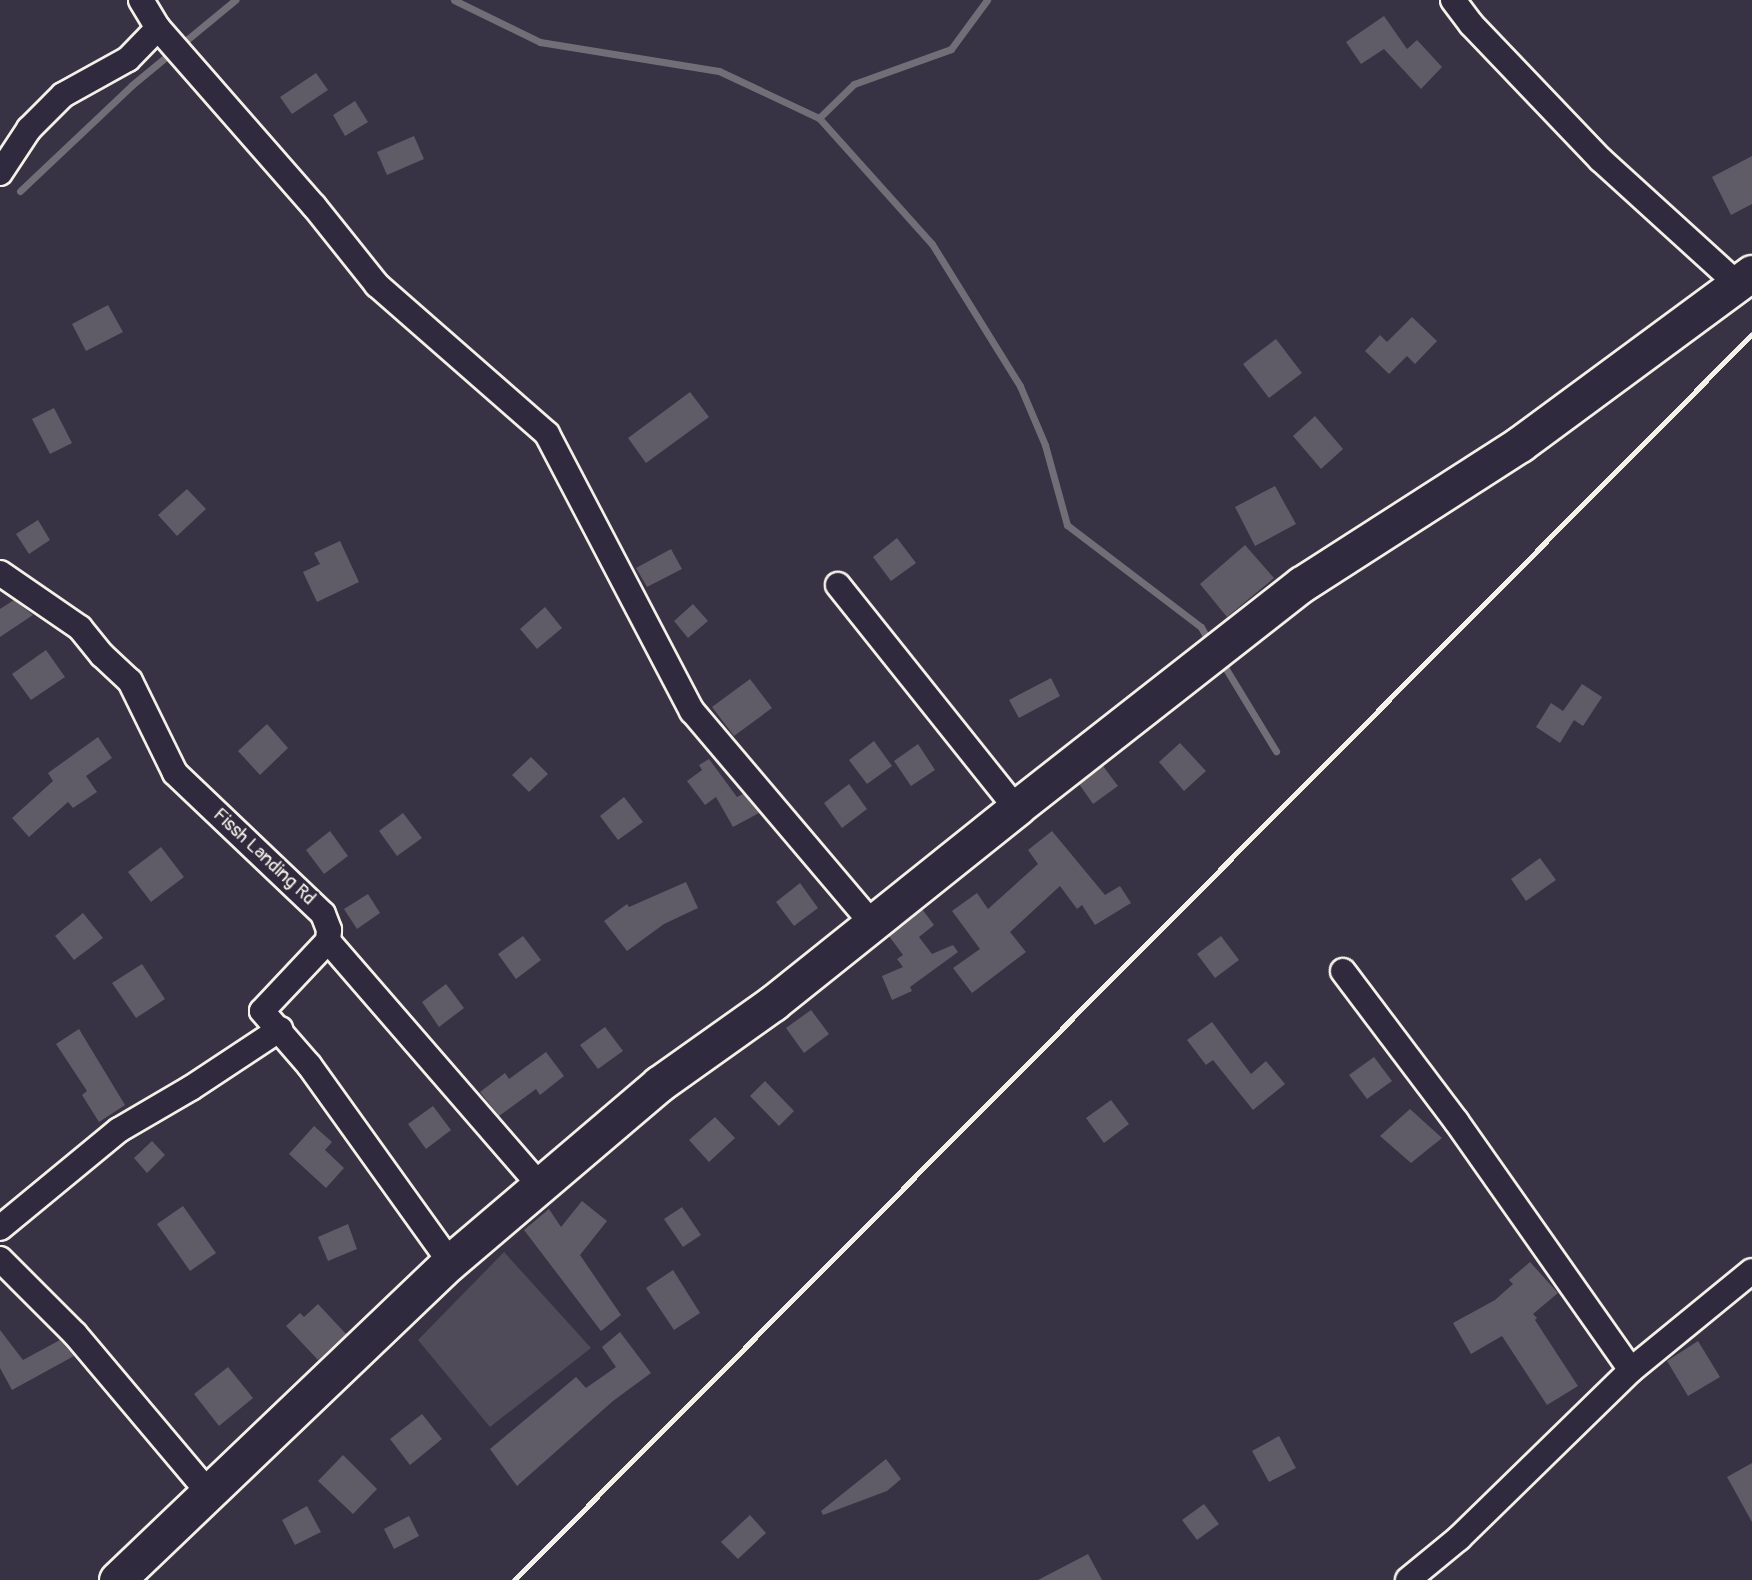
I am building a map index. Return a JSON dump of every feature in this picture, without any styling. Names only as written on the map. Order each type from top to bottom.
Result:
[{"type":"main road","points":[[117,1580],[450,1262],[659,1084],[772,1003],[871,922],[1302,584],[1520,444],[1744,278]]},
{"type":"street","points":[[141,0],[159,29],[210,91],[314,206],[377,285],[547,434],[692,711],[871,922]]},
{"type":"street","points":[[1459,3],[1601,160],[1744,278]]},
{"type":"street","points":[[0,173],[29,130],[63,95],[128,59],[159,29]]},
{"type":"street","name":"Fissh Landing Rd","points":[[0,573],[80,628],[102,655],[130,681],[175,774],[317,907],[327,921],[328,941]]},
{"type":"street","points":[[838,585],[1016,808]]},
{"type":"street","points":[[450,1262],[280,1029],[262,1011],[328,941],[540,1186]]},
{"type":"street","points":[[1343,971],[1456,1121],[1631,1370]]},
{"type":"street","points":[[0,1228],[119,1130],[191,1088],[280,1029]]},
{"type":"street","points":[[0,1259],[75,1334],[209,1493]]},
{"type":"street","points":[[1408,1580],[1459,1538],[1631,1370],[1752,1271]]},
{"type":"shaded area","points":[[504,1252],[591,1348],[490,1427],[418,1340]]},
{"type":"building","points":[[1384,16],[1407,49],[1417,40],[1442,67],[1421,89],[1384,49],[1361,64],[1346,42]]},
{"type":"building","points":[[316,73],[328,90],[292,114],[280,97]]},
{"type":"building","points":[[355,101],[368,122],[345,136],[333,115]]},
{"type":"building","points":[[414,136],[424,159],[387,175],[377,152]]},
{"type":"building","points":[[1752,156],[1752,204],[1731,215],[1712,177]]},
{"type":"building","points":[[108,305],[123,332],[86,351],[72,324]]},
{"type":"building","points":[[1412,317],[1437,341],[1415,364],[1407,356],[1389,374],[1365,351],[1380,335],[1387,342]]},
{"type":"building","points":[[1276,339],[1302,373],[1269,398],[1243,364]]},
{"type":"building","points":[[690,392],[709,417],[646,463],[628,438]]},
{"type":"building","points":[[54,408],[72,443],[50,454],[32,419]]},
{"type":"building","points":[[1315,416],[1343,449],[1321,469],[1293,436]]},
{"type":"building","points":[[1275,486],[1296,524],[1255,546],[1235,507]]},
{"type":"building","points":[[187,489],[206,509],[177,536],[158,515]]},
{"type":"building","points":[[38,520],[50,540],[29,554],[16,534]]},
{"type":"building","points":[[897,538],[916,563],[891,581],[873,557]]},
{"type":"building","points":[[340,541],[359,582],[317,602],[303,572],[320,564],[314,553]]},
{"type":"building","points":[[1245,545],[1274,578],[1227,617],[1200,584]]},
{"type":"building","points":[[671,549],[682,569],[647,587],[636,568]]},
{"type":"building","points":[[14,600],[33,615],[0,637],[0,609]]},
{"type":"building","points":[[693,604],[708,621],[688,638],[674,621]]},
{"type":"building","points":[[545,607],[562,628],[537,649],[520,629]]},
{"type":"building","points":[[46,650],[65,677],[31,700],[12,674]]},
{"type":"building","points":[[1051,678],[1060,696],[1019,718],[1009,700]]},
{"type":"building","points":[[750,679],[772,708],[734,736],[712,707]]},
{"type":"building","points":[[1582,684],[1602,697],[1583,726],[1574,720],[1560,743],[1536,727],[1551,703],[1563,711]]},
{"type":"building","points":[[267,724],[288,748],[260,775],[238,751]]},
{"type":"building","points":[[98,737],[112,758],[86,776],[97,792],[73,808],[68,802],[29,837],[12,818],[53,781],[48,773]]},
{"type":"building","points":[[874,741],[892,766],[867,784],[849,760]]},
{"type":"building","points":[[1180,743],[1206,771],[1184,791],[1159,762]]},
{"type":"building","points":[[918,744],[935,770],[911,786],[894,761]]},
{"type":"building","points":[[531,757],[548,774],[529,792],[512,775]]},
{"type":"building","points":[[709,759],[737,797],[743,794],[759,813],[733,827],[716,797],[705,805],[687,781],[702,770],[699,765]]},
{"type":"building","points":[[1103,766],[1118,786],[1093,804],[1079,784]]},
{"type":"building","points":[[849,784],[867,809],[842,828],[824,803]]},
{"type":"building","points":[[624,797],[643,822],[618,840],[600,816]]},
{"type":"building","points":[[403,813],[422,838],[397,856],[379,831]]},
{"type":"building","points":[[330,831],[348,856],[324,874],[306,850]]},
{"type":"building","points":[[1052,831],[1105,895],[1120,886],[1131,903],[1095,925],[1082,905],[1077,909],[1060,886],[1010,932],[1026,952],[972,993],[953,968],[980,949],[952,911],[977,893],[988,909],[1038,864],[1028,850]]},
{"type":"building","points":[[161,847],[184,877],[151,902],[128,872]]},
{"type":"building","points":[[1540,858],[1556,880],[1526,901],[1511,879]]},
{"type":"building","points":[[686,882],[698,908],[664,924],[627,951],[604,921],[627,904],[629,907]]},
{"type":"building","points":[[800,883],[818,908],[794,926],[776,902]]},
{"type":"building","points":[[368,894],[380,913],[357,929],[344,909]]},
{"type":"building","points":[[922,909],[934,925],[919,937],[932,954],[953,945],[958,952],[910,987],[912,991],[892,1000],[882,976],[903,967],[897,959],[903,955],[889,936]]},
{"type":"building","points":[[83,913],[103,938],[74,960],[55,936]]},
{"type":"building","points":[[523,936],[541,960],[516,979],[498,954]]},
{"type":"building","points":[[1221,936],[1239,960],[1215,978],[1197,954]]},
{"type":"building","points":[[142,964],[165,999],[136,1018],[112,983]]},
{"type":"building","points":[[446,984],[464,1008],[439,1027],[422,1002]]},
{"type":"building","points":[[811,1010],[829,1034],[804,1053],[786,1028]]},
{"type":"building","points":[[1212,1022],[1251,1074],[1266,1061],[1285,1084],[1253,1110],[1213,1060],[1206,1065],[1187,1040]]},
{"type":"building","points":[[605,1027],[623,1051],[598,1069],[580,1045]]},
{"type":"building","points":[[79,1029],[125,1105],[99,1122],[82,1095],[87,1091],[56,1044]]},
{"type":"building","points":[[546,1052],[564,1076],[540,1095],[536,1089],[499,1116],[480,1092],[505,1073],[509,1079]]},
{"type":"building","points":[[1374,1057],[1392,1081],[1367,1099],[1349,1075]]},
{"type":"building","points":[[765,1081],[794,1111],[779,1126],[750,1096]]},
{"type":"building","points":[[1111,1100],[1129,1124],[1104,1143],[1086,1118]]},
{"type":"building","points":[[433,1106],[451,1130],[426,1149],[408,1124]]},
{"type":"building","points":[[1410,1109],[1442,1138],[1411,1163],[1380,1136]]},
{"type":"building","points":[[715,1117],[735,1138],[709,1162],[689,1140]]},
{"type":"building","points":[[314,1126],[332,1142],[325,1150],[344,1168],[326,1188],[289,1154]]},
{"type":"building","points":[[152,1141],[165,1155],[147,1173],[134,1158]]},
{"type":"building","points":[[582,1201],[607,1221],[580,1255],[621,1315],[601,1331],[524,1230],[549,1209],[561,1227]]},
{"type":"building","points":[[183,1206],[216,1253],[190,1271],[157,1224]]},
{"type":"building","points":[[682,1207],[701,1235],[683,1247],[664,1219]]},
{"type":"building","points":[[348,1224],[357,1249],[328,1261],[318,1237]]},
{"type":"building","points":[[1530,1262],[1558,1293],[1533,1314],[1537,1318],[1535,1320],[1578,1386],[1547,1405],[1502,1336],[1471,1354],[1453,1323],[1495,1300],[1513,1284],[1509,1280]]},
{"type":"building","points":[[673,1270],[700,1313],[674,1330],[646,1288]]},
{"type":"building","points":[[318,1304],[346,1334],[318,1360],[286,1326],[300,1313],[304,1317]]},
{"type":"building","points":[[0,1330],[23,1360],[60,1340],[74,1356],[12,1390],[0,1368]]},
{"type":"building","points":[[620,1332],[651,1373],[613,1401],[517,1486],[490,1449],[576,1377],[586,1388],[616,1367],[602,1347]]},
{"type":"building","points":[[1698,1341],[1720,1377],[1688,1396],[1667,1361]]},
{"type":"building","points":[[228,1367],[253,1398],[219,1426],[194,1394]]},
{"type":"building","points":[[422,1414],[442,1439],[410,1465],[390,1439]]},
{"type":"building","points":[[1279,1436],[1296,1468],[1269,1482],[1252,1451]]},
{"type":"building","points":[[343,1455],[377,1489],[353,1514],[318,1481]]},
{"type":"building","points":[[886,1459],[901,1479],[887,1491],[823,1515],[821,1511]]},
{"type":"building","points":[[1752,1463],[1752,1522],[1727,1477]]},
{"type":"building","points":[[1204,1504],[1219,1524],[1197,1540],[1182,1520]]},
{"type":"building","points":[[307,1506],[321,1532],[295,1545],[282,1520]]},
{"type":"building","points":[[750,1515],[766,1533],[738,1559],[721,1542]]},
{"type":"building","points":[[409,1516],[419,1536],[394,1549],[384,1529]]},
{"type":"building","points":[[1088,1554],[1102,1580],[1038,1580]]},
{"type":"waterway","points":[[20,191],[132,85],[235,0]]},
{"type":"waterway","points":[[454,0],[540,42],[719,71],[819,118],[932,244],[1020,386],[1045,445],[1067,525],[1201,627],[1210,643]]},
{"type":"waterway","points":[[819,118],[854,84],[951,49],[987,0]]},
{"type":"waterway","points":[[1220,659],[1276,751]]},
{"type":"railway","points":[[514,1580],[1752,334]]}]
